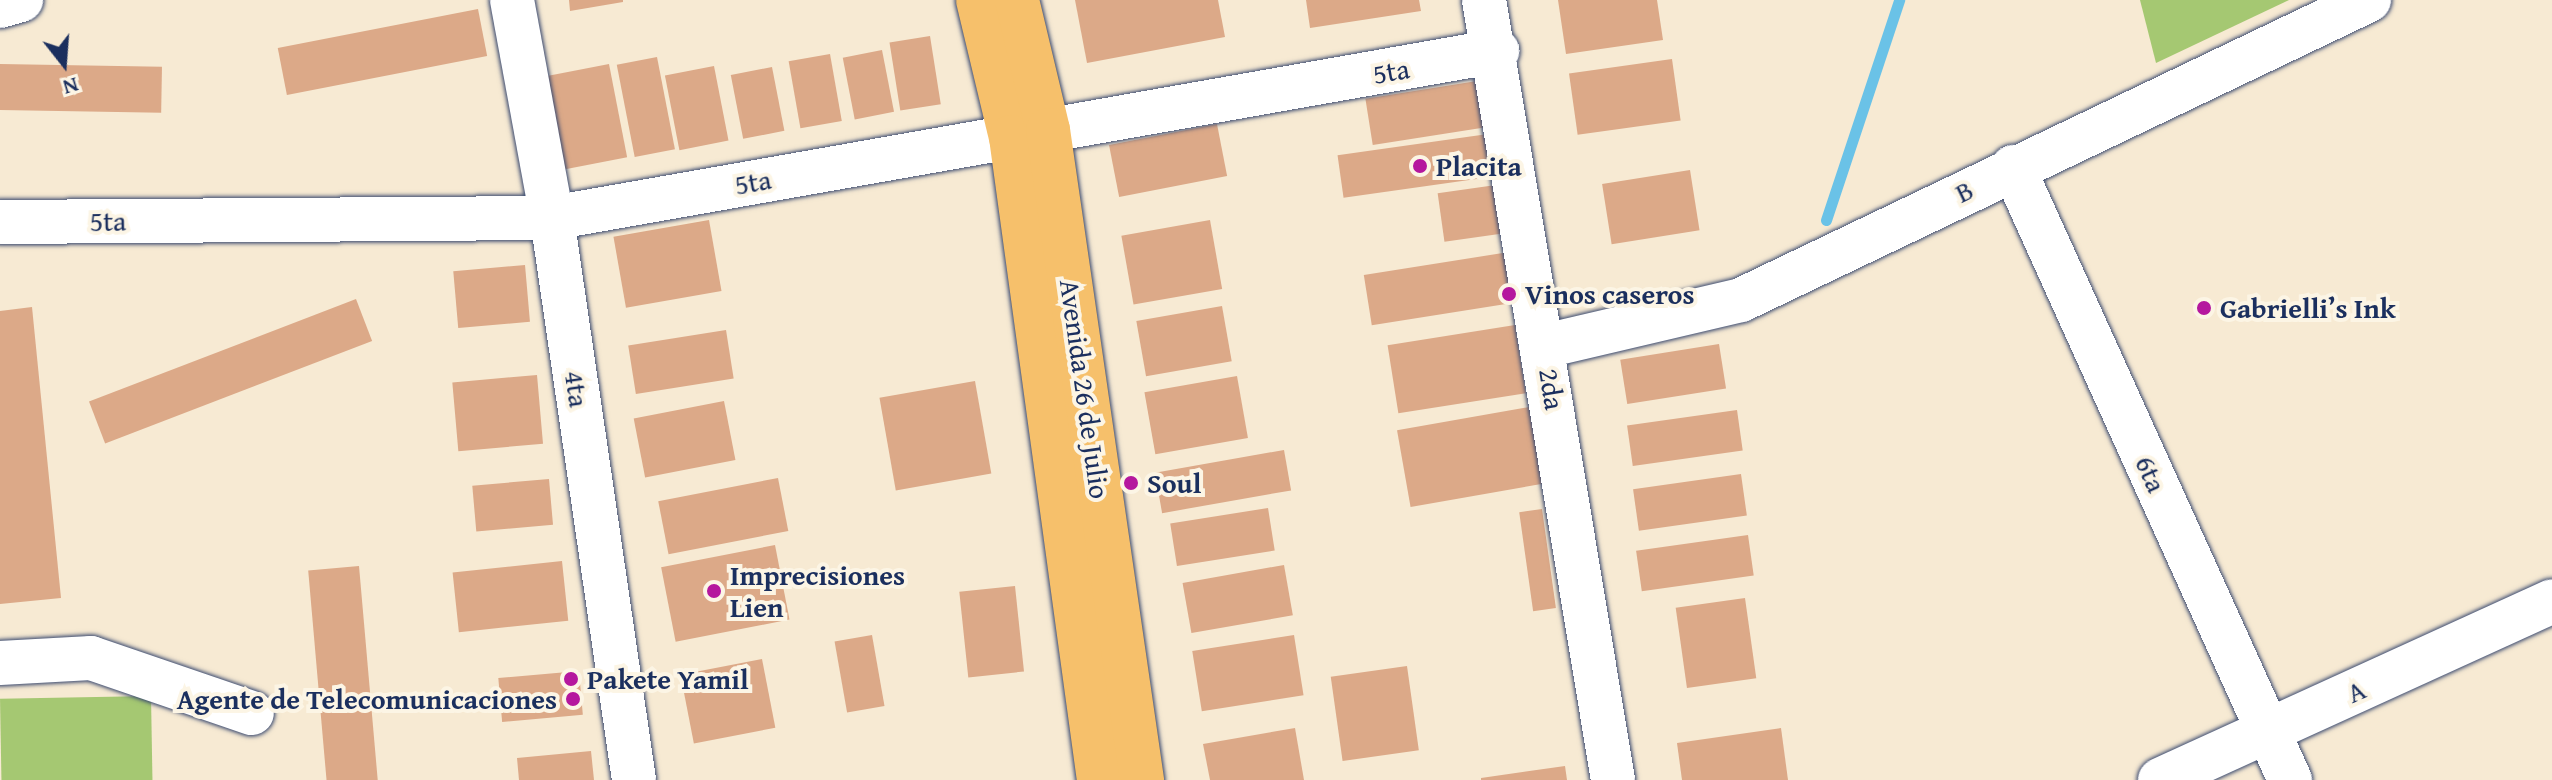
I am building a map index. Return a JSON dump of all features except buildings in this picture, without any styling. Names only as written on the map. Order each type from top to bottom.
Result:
[{"type":"main road","name":"Avenida 26 de Julio","points":[[978,0],[1029,134],[1142,780]]},
{"type":"main road","name":"Avenida 26 de Julio","points":[[1021,5],[1029,134],[1099,780]]},
{"type":"street","points":[[0,6],[21,0]]},
{"type":"street","name":"4ta","points":[[512,0],[552,218],[634,780]]},
{"type":"street","name":"2da","points":[[1484,0],[1497,51],[1613,780]]},
{"type":"street","name":"B","points":[[1545,346],[1741,300],[2353,3]]},
{"type":"street","name":"5ta","points":[[0,222],[552,218],[1497,51]]},
{"type":"street","name":"6ta","points":[[2013,167],[2290,780]]},
{"type":"street","name":"A","points":[[2160,780],[2552,601]]},
{"type":"street","points":[[0,663],[91,658],[252,713]]},
{"type":"green space","points":[[2140,0],[2289,0],[2156,63]]},
{"type":"green space","points":[[151,696],[152,780],[1,780],[0,699]]},
{"type":"waterway","points":[[1826,220],[1899,0]]},
{"type":"place","name":"Placita","points":[[1420,166]]},
{"type":"place","name":"Vinos caseros","points":[[1509,294]]},
{"type":"place","name":"Gabrielli’s Ink","points":[[2204,308]]},
{"type":"place","name":"Soul","points":[[1131,483]]},
{"type":"place","name":"Imprecisiones Lien","points":[[714,591]]},
{"type":"place","name":"Pakete Yamil","points":[[571,679]]},
{"type":"place","name":"Agente de Telecomunicaciones","points":[[573,699]]}]
